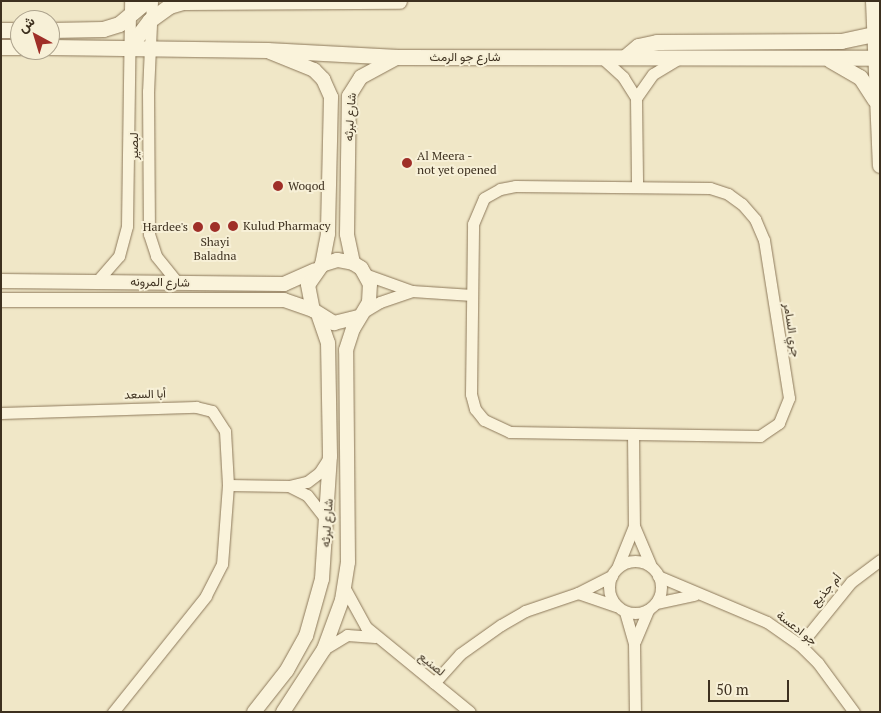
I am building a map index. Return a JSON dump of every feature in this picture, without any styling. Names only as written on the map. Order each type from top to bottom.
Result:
[{"type":"main road","points":[[60,30],[103,29],[119,24],[130,8],[146,1]]},
{"type":"main road","points":[[128,50],[150,20],[169,6],[183,2],[399,1]]},
{"type":"main road","points":[[625,57],[638,46],[657,42],[841,41],[878,34]]},
{"type":"main road","name":"شارع جو الرمث","points":[[60,48],[267,50],[398,57],[879,57]]},
{"type":"main road","points":[[821,57],[848,68],[860,77],[875,100]]},
{"type":"street","name":"لبصير","points":[[152,1],[149,49],[149,234],[156,256],[177,282]]},
{"type":"street","points":[[873,1],[879,57],[875,100],[880,166]]},
{"type":"street","name":"لبصير","points":[[98,280],[119,256],[125,242],[130,147],[128,50],[130,8]]},
{"type":"street","name":"شارع لبرثه","points":[[267,50],[314,70],[324,79],[331,97],[328,234],[319,268]]},
{"type":"street","points":[[636,98],[653,74],[682,56]]},
{"type":"street","name":"شارع لبرثه","points":[[353,263],[347,234],[349,96],[361,77],[398,57]]},
{"type":"street","points":[[601,57],[623,77],[636,98],[637,186]]},
{"type":"street","name":"جري السامر","points":[[515,186],[637,186],[719,190],[735,198],[755,219],[764,240],[789,398],[783,418],[760,436],[510,432],[484,420],[475,408],[471,394],[473,224],[484,198],[500,189],[515,186]]},
{"type":"street","points":[[412,291],[380,302],[361,314],[334,323],[316,313],[308,286],[319,268],[337,260],[353,263],[367,275],[412,291],[472,295]]},
{"type":"street","name":"شارع المرونه","points":[[1,280],[284,284],[319,268]]},
{"type":"street","points":[[361,314],[371,293],[367,275]]},
{"type":"street","name":"شارع المرونه","points":[[1,300],[284,300],[316,313]]},
{"type":"street","name":"شارع لبرثه","points":[[254,712],[287,670],[306,636],[322,579],[328,522],[330,456],[328,343],[316,313]]},
{"type":"street","name":"شارع لبرثه","points":[[283,712],[324,649],[344,587],[348,542],[346,350],[361,314]]},
{"type":"street","name":"أبا السعد","points":[[1,414],[181,407],[212,411],[225,431],[228,485],[225,544],[214,581],[195,610],[113,712]]},
{"type":"street","points":[[633,434],[634,526],[661,590],[634,643]]},
{"type":"street","points":[[228,485],[289,486],[309,480],[330,456]]},
{"type":"street","points":[[289,486],[307,495],[319,506],[328,522]]},
{"type":"street","points":[[634,526],[614,573],[610,595],[621,609],[634,643],[635,712]]},
{"type":"street","name":"أم جذيع","points":[[800,645],[851,582],[880,560]]},
{"type":"street","points":[[434,683],[460,654],[501,625],[541,604],[578,593],[633,561],[654,571]]},
{"type":"street","name":"جو ادعسة","points":[[654,571],[701,595],[751,613],[800,645],[836,685],[854,712]]},
{"type":"street","name":"لصنيع","points":[[344,587],[360,620],[377,637],[470,712]]},
{"type":"street","points":[[578,593],[621,609],[652,606]]},
{"type":"street","name":"جو ادعسة","points":[[652,606],[678,596],[701,595]]},
{"type":"street","points":[[324,649],[347,635],[377,637]]},
{"type":"place","name":"Al Meera - not yet opened","points":[[407,163]]},
{"type":"place","name":"Woqod","points":[[278,186]]},
{"type":"place","name":"Kulud Pharmacy","points":[[233,226]]},
{"type":"place","name":"Hardee's","points":[[198,227]]},
{"type":"place","name":"Shayi Baladna","points":[[215,227]]}]
